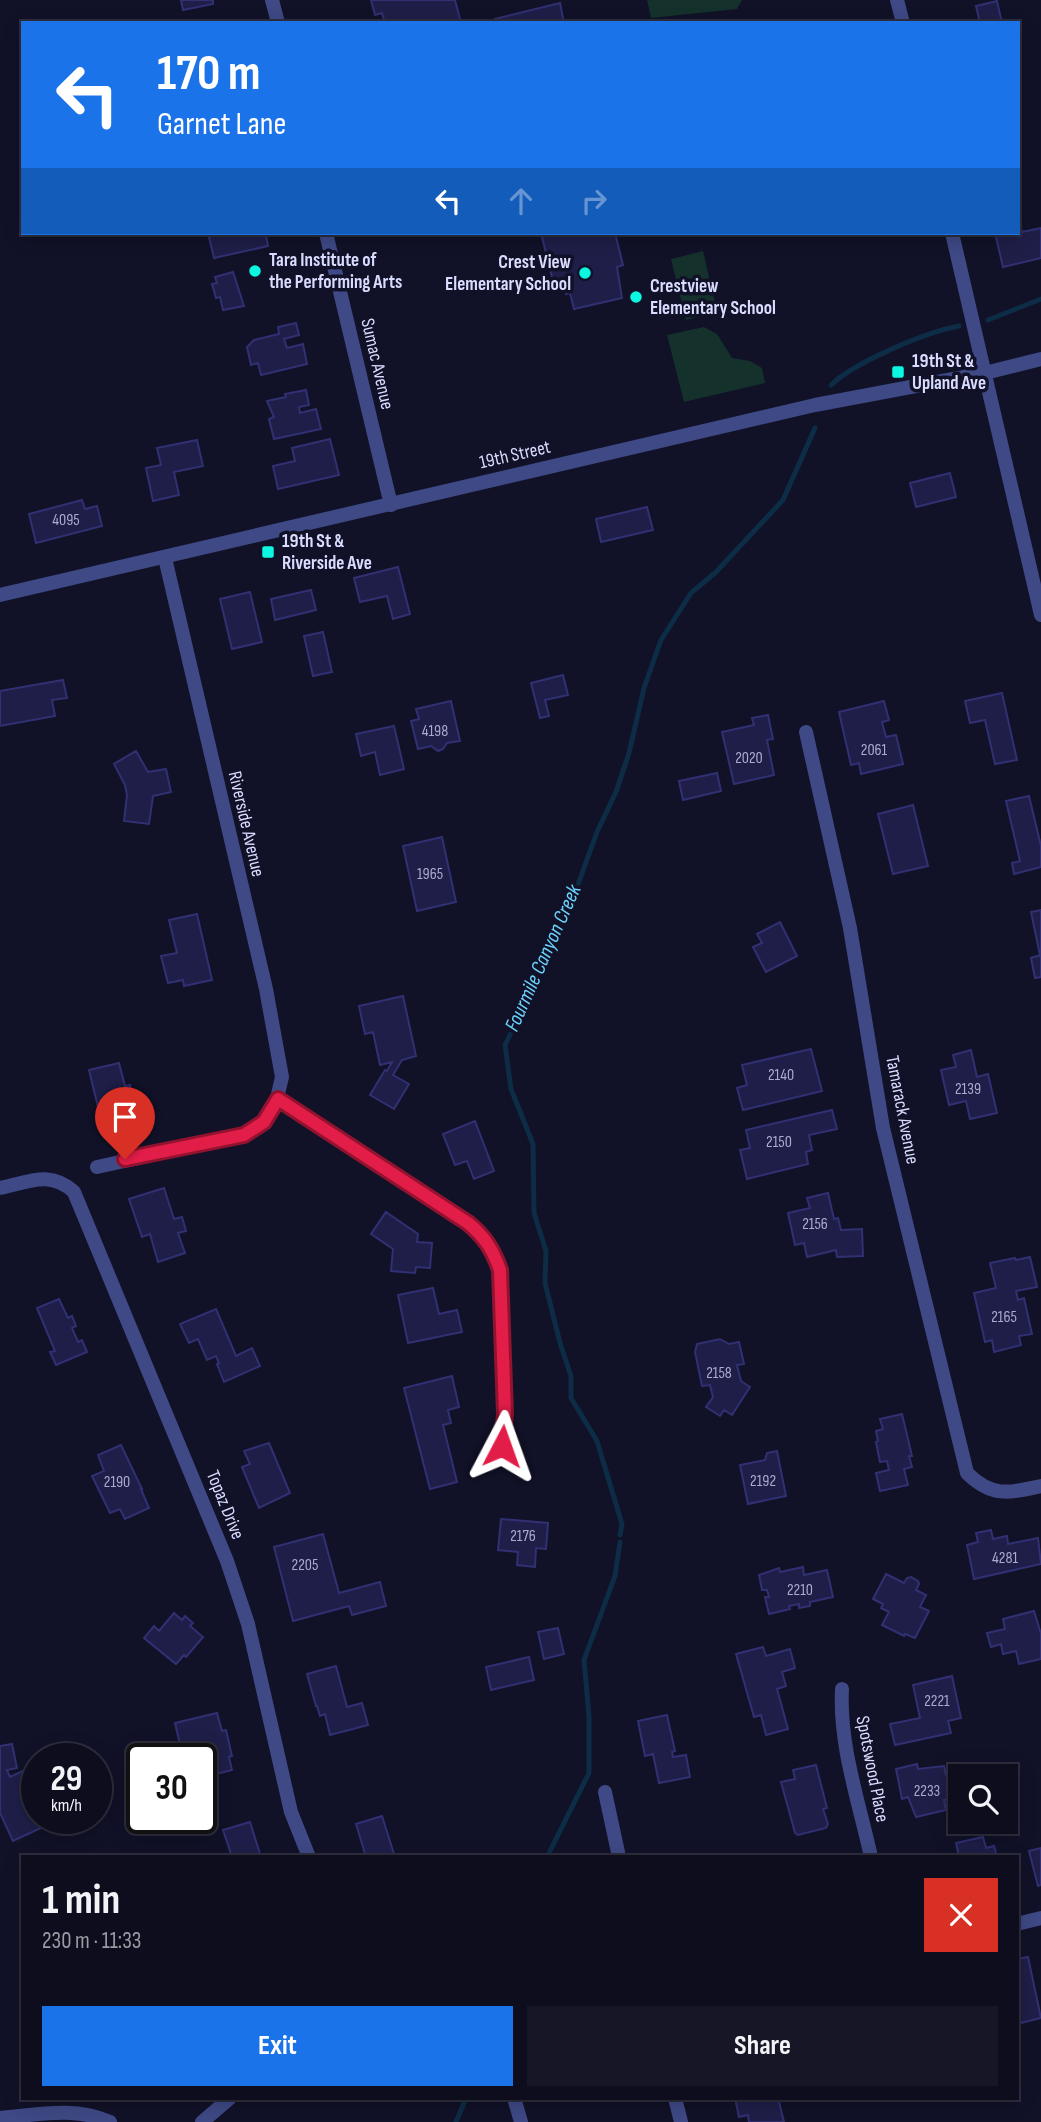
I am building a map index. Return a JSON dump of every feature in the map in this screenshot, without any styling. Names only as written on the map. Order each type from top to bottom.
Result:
[{"type":"street","points":[[272,0],[277,21]]},
{"type":"street","points":[[897,0],[902,21]]},
{"type":"street","name":"Sumac Avenue","points":[[326,235],[391,505]]},
{"type":"street","points":[[952,235],[1041,615]]},
{"type":"street","name":"19th Street","points":[[0,595],[824,402],[985,373],[1041,359]]},
{"type":"street","name":"Riverside Avenue","points":[[165,558],[265,989],[282,1077],[278,1099]]},
{"type":"street","name":"Tamarack Avenue","points":[[806,732],[850,928],[883,1128],[967,1473],[981,1487],[1011,1493],[1041,1486]]},
{"type":"street","points":[[97,1167],[244,1135],[264,1122],[278,1099],[468,1223],[482,1234],[493,1251],[500,1270],[505,1414],[502,1446]]},
{"type":"street","name":"Topaz Drive","points":[[0,1188],[48,1178],[64,1183],[74,1192],[227,1561],[248,1624],[291,1812],[308,1855]]},
{"type":"street","name":"Spotswood Place","points":[[842,1689],[844,1737],[871,1855]]},
{"type":"street","points":[[605,1792],[620,1855]]},
{"type":"street","points":[[1019,1924],[1041,1918]]},
{"type":"street","points":[[202,2122],[228,2100]]},
{"type":"street","points":[[515,2100],[521,2122]]},
{"type":"street","points":[[676,2100],[681,2122]]},
{"type":"street","points":[[0,2118],[69,2112],[95,2115],[110,2122]]},
{"type":"green space","points":[[647,0],[742,0],[737,9],[651,18]]},
{"type":"green space","points":[[703,251],[717,312],[686,320],[671,259]]},
{"type":"green space","points":[[704,327],[717,334],[732,358],[750,361],[762,368],[765,383],[684,402],[667,335]]},
{"type":"building","points":[[181,0],[213,0],[213,4],[183,10]]},
{"type":"building","points":[[371,0],[455,0],[460,21],[384,21],[382,13],[375,15]]},
{"type":"building","points":[[997,1],[1002,21],[980,21],[976,6]]},
{"type":"building","points":[[560,3],[564,21],[496,21]]},
{"type":"building","points":[[1020,224],[1022,232],[1041,228],[1041,258],[1003,267],[995,235],[1020,235]]},
{"type":"building","points":[[208,235],[266,235],[268,246],[214,258]]},
{"type":"building","name":"Crest View Elementary School","points":[[542,235],[616,235],[623,265],[617,267],[622,298],[574,309],[562,278],[553,281]]},
{"type":"building","points":[[233,272],[244,306],[223,310],[220,297],[216,298],[212,284],[217,283],[215,277]]},
{"type":"building","points":[[296,323],[299,335],[284,339],[287,348],[303,344],[307,364],[261,375],[258,363],[251,365],[247,347],[254,340],[279,334],[278,327]]},
{"type":"building","points":[[306,390],[309,405],[299,407],[300,413],[316,409],[321,429],[274,439],[269,419],[274,417],[267,401]]},
{"type":"building","points":[[330,439],[339,475],[278,489],[273,466],[295,461],[292,448]]},
{"type":"building","points":[[197,440],[203,466],[174,472],[179,495],[153,501],[146,468],[161,465],[157,448]]},
{"type":"building","points":[[950,473],[956,497],[916,507],[910,483]]},
{"type":"building","points":[[82,500],[85,509],[97,506],[102,526],[36,543],[29,514]]},
{"type":"building","points":[[647,507],[653,530],[601,542],[596,519]]},
{"type":"building","points":[[398,567],[410,614],[393,619],[387,596],[360,602],[354,578]]},
{"type":"building","points":[[311,590],[316,610],[275,620],[271,599]]},
{"type":"building","points":[[250,592],[262,642],[232,649],[220,599]]},
{"type":"building","points":[[323,632],[332,672],[313,676],[304,636]]},
{"type":"building","points":[[563,675],[568,695],[545,700],[549,716],[540,718],[531,683]]},
{"type":"building","points":[[63,680],[67,698],[52,700],[55,716],[0,726],[0,691]]},
{"type":"building","points":[[1002,693],[1017,760],[995,764],[985,720],[970,723],[965,701]]},
{"type":"building","points":[[451,701],[460,741],[447,743],[438,751],[431,746],[418,749],[411,721],[419,719],[416,709]]},
{"type":"building","points":[[884,701],[889,720],[882,722],[886,737],[896,735],[903,764],[861,774],[859,763],[851,765],[839,712]]},
{"type":"building","points":[[768,715],[773,739],[767,740],[774,775],[734,784],[722,732],[754,725],[752,718]]},
{"type":"building","points":[[394,726],[404,769],[380,775],[375,752],[361,756],[356,734]]},
{"type":"building","points":[[136,751],[148,772],[166,769],[171,792],[153,796],[149,824],[124,821],[127,795],[114,764]]},
{"type":"building","points":[[717,773],[721,791],[683,800],[679,781]]},
{"type":"building","points":[[1029,796],[1041,846],[1041,867],[1014,874],[1012,863],[1020,861],[1006,801]]},
{"type":"building","points":[[913,805],[928,866],[893,874],[878,814]]},
{"type":"building","points":[[442,837],[456,902],[417,911],[403,846]]},
{"type":"building","points":[[1041,910],[1041,977],[1035,978],[1031,958],[1040,955],[1031,912]]},
{"type":"building","points":[[197,914],[212,980],[184,986],[183,980],[168,983],[161,956],[177,953],[169,920]]},
{"type":"building","points":[[780,922],[797,956],[766,972],[753,947],[762,943],[757,934]]},
{"type":"building","points":[[403,996],[416,1056],[402,1060],[393,1075],[409,1084],[394,1109],[370,1095],[392,1062],[380,1065],[373,1032],[365,1034],[359,1006]]},
{"type":"building","points":[[811,1049],[822,1091],[743,1110],[737,1088],[747,1085],[742,1065]]},
{"type":"building","points":[[971,1050],[977,1077],[988,1074],[997,1113],[970,1119],[966,1101],[949,1105],[941,1070],[956,1067],[953,1055]]},
{"type":"building","points":[[119,1063],[125,1086],[130,1085],[134,1103],[108,1110],[107,1105],[98,1107],[89,1070]]},
{"type":"building","points":[[832,1110],[837,1129],[809,1135],[812,1150],[806,1152],[808,1164],[747,1179],[740,1150],[750,1148],[746,1130]]},
{"type":"building","points":[[475,1121],[494,1171],[474,1179],[467,1161],[455,1165],[443,1134]]},
{"type":"building","points":[[164,1188],[174,1219],[182,1217],[186,1231],[178,1233],[185,1253],[158,1262],[150,1234],[142,1237],[129,1199]]},
{"type":"building","points":[[828,1193],[834,1219],[838,1218],[841,1230],[862,1229],[863,1256],[837,1257],[836,1250],[807,1257],[804,1243],[795,1245],[788,1213],[810,1208],[807,1198]]},
{"type":"building","points":[[386,1212],[418,1234],[417,1242],[432,1243],[430,1268],[416,1267],[415,1273],[391,1271],[393,1249],[371,1234]]},
{"type":"building","points":[[1030,1257],[1037,1287],[1016,1291],[1018,1300],[1024,1298],[1032,1334],[1019,1336],[1021,1345],[994,1352],[992,1340],[985,1342],[974,1293],[996,1288],[990,1263]]},
{"type":"building","points":[[433,1288],[439,1314],[457,1310],[462,1332],[408,1343],[398,1295]]},
{"type":"building","points":[[59,1299],[68,1318],[72,1316],[76,1326],[72,1328],[78,1342],[82,1340],[87,1352],[56,1365],[50,1352],[55,1351],[37,1308]]},
{"type":"building","points":[[216,1309],[236,1356],[252,1348],[260,1366],[224,1382],[216,1356],[207,1360],[198,1339],[189,1343],[180,1324]]},
{"type":"building","points":[[720,1339],[729,1344],[739,1342],[744,1364],[737,1365],[741,1381],[750,1387],[732,1415],[724,1410],[720,1416],[706,1407],[713,1397],[710,1385],[702,1386],[695,1352],[697,1344]]},
{"type":"building","points":[[452,1376],[459,1407],[448,1410],[451,1423],[443,1425],[457,1482],[430,1489],[404,1388]]},
{"type":"building","points":[[902,1414],[912,1456],[909,1456],[912,1467],[904,1469],[908,1485],[880,1491],[876,1473],[889,1470],[887,1461],[880,1462],[876,1431],[883,1429],[880,1419]]},
{"type":"building","points":[[269,1443],[290,1493],[259,1508],[242,1467],[250,1464],[244,1451]]},
{"type":"building","points":[[121,1445],[149,1508],[125,1519],[120,1509],[110,1513],[92,1476],[104,1471],[98,1455]]},
{"type":"building","points":[[777,1451],[786,1496],[748,1504],[740,1465],[765,1460],[767,1453]]},
{"type":"building","points":[[501,1519],[548,1523],[546,1549],[536,1548],[535,1567],[517,1565],[518,1552],[498,1550]]},
{"type":"building","points":[[991,1530],[993,1539],[1007,1536],[1008,1544],[1038,1538],[1041,1564],[974,1579],[967,1545],[978,1542],[976,1533]]},
{"type":"building","points":[[323,1534],[339,1593],[380,1582],[386,1606],[352,1615],[349,1606],[293,1621],[274,1547]]},
{"type":"building","points":[[803,1567],[804,1575],[827,1570],[833,1597],[810,1602],[810,1606],[799,1608],[799,1604],[769,1614],[765,1597],[769,1597],[767,1590],[762,1590],[759,1575],[779,1568],[780,1572]]},
{"type":"building","points":[[886,1574],[904,1583],[911,1577],[918,1581],[916,1590],[926,1595],[920,1607],[929,1611],[915,1638],[905,1634],[904,1636],[882,1625],[889,1612],[881,1608],[883,1604],[873,1599]]},
{"type":"building","points":[[1034,1611],[1041,1634],[1041,1659],[1019,1664],[1016,1651],[1003,1654],[1001,1644],[991,1647],[987,1633],[1005,1629],[1003,1619]]},
{"type":"building","points":[[174,1613],[182,1620],[185,1616],[193,1623],[190,1626],[203,1637],[186,1657],[184,1655],[176,1664],[144,1638],[154,1626],[159,1631]]},
{"type":"building","points":[[558,1628],[564,1654],[544,1659],[538,1632]]},
{"type":"building","points":[[763,1647],[766,1656],[790,1649],[795,1668],[782,1672],[786,1686],[777,1689],[788,1729],[766,1735],[761,1715],[754,1717],[736,1654]]},
{"type":"building","points":[[529,1657],[534,1680],[491,1690],[486,1667]]},
{"type":"building","points":[[336,1666],[347,1707],[362,1703],[368,1725],[330,1735],[325,1714],[320,1716],[316,1706],[307,1674]]},
{"type":"building","points":[[952,1676],[961,1718],[948,1721],[951,1733],[895,1745],[890,1724],[920,1718],[913,1685]]},
{"type":"building","points":[[217,1713],[222,1731],[226,1730],[232,1770],[217,1774],[217,1743],[180,1743],[175,1723]]},
{"type":"building","points":[[667,1715],[675,1751],[672,1752],[673,1757],[686,1755],[690,1777],[659,1783],[653,1754],[645,1756],[638,1721]]},
{"type":"building","points":[[12,1744],[17,1768],[7,1770],[10,1777],[21,1772],[21,1834],[28,1834],[13,1841],[0,1813],[0,1746]]},
{"type":"building","points":[[917,1764],[918,1769],[944,1766],[948,1776],[948,1799],[944,1800],[946,1810],[916,1817],[908,1797],[902,1799],[896,1769]]},
{"type":"building","points":[[816,1765],[827,1808],[823,1809],[828,1824],[826,1828],[798,1835],[795,1833],[781,1782],[795,1779],[793,1770]]},
{"type":"building","points":[[382,1816],[394,1855],[365,1855],[356,1824]]},
{"type":"building","points":[[250,1822],[260,1855],[231,1855],[223,1830]]},
{"type":"building","points":[[983,1837],[986,1848],[994,1846],[996,1855],[959,1855],[956,1843]]},
{"type":"building","points":[[1041,1848],[1041,1885],[1038,1886],[1029,1851]]},
{"type":"building","points":[[1028,1957],[1041,2018],[1019,2024],[1019,1959]]},
{"type":"building","points":[[735,2100],[778,2100],[784,2122],[749,2122],[748,2115],[739,2117]]},
{"type":"waterway","name":"Fourmile Canyon Creek","points":[[988,320],[1041,299]]},
{"type":"waterway","name":"Fourmile Canyon Creek","points":[[831,385],[856,367],[892,349],[959,326]]},
{"type":"waterway","name":"Fourmile Canyon Creek","points":[[620,1535],[622,1524],[597,1441],[571,1398],[571,1376],[545,1283],[546,1251],[534,1213],[533,1144],[511,1089],[505,1045],[529,997],[538,964],[572,901],[597,832],[616,792],[629,753],[644,688],[661,640],[691,593],[716,572],[783,500],[815,428]]},
{"type":"waterway","name":"Fourmile Canyon Creek","points":[[548,1855],[589,1773],[589,1716],[584,1660],[615,1576],[620,1542]]},
{"type":"waterway","name":"Fourmile Canyon Creek","points":[[456,2122],[465,2100]]},
{"type":"place","name":"Tara Institute of the Performing Arts","points":[[255,271]]},
{"type":"place","name":"Crest View Elementary School","points":[[585,273]]},
{"type":"place","name":"Crestview Elementary School","points":[[636,297]]},
{"type":"place","name":"19th St & Upland Ave","points":[[898,372]]},
{"type":"place","name":"19th St & Riverside Ave","points":[[268,552]]},
{"type":"route","points":[[125,1159],[244,1135],[264,1122],[278,1099],[468,1223],[482,1234],[493,1251],[500,1270],[505,1414],[502,1446]]}]
